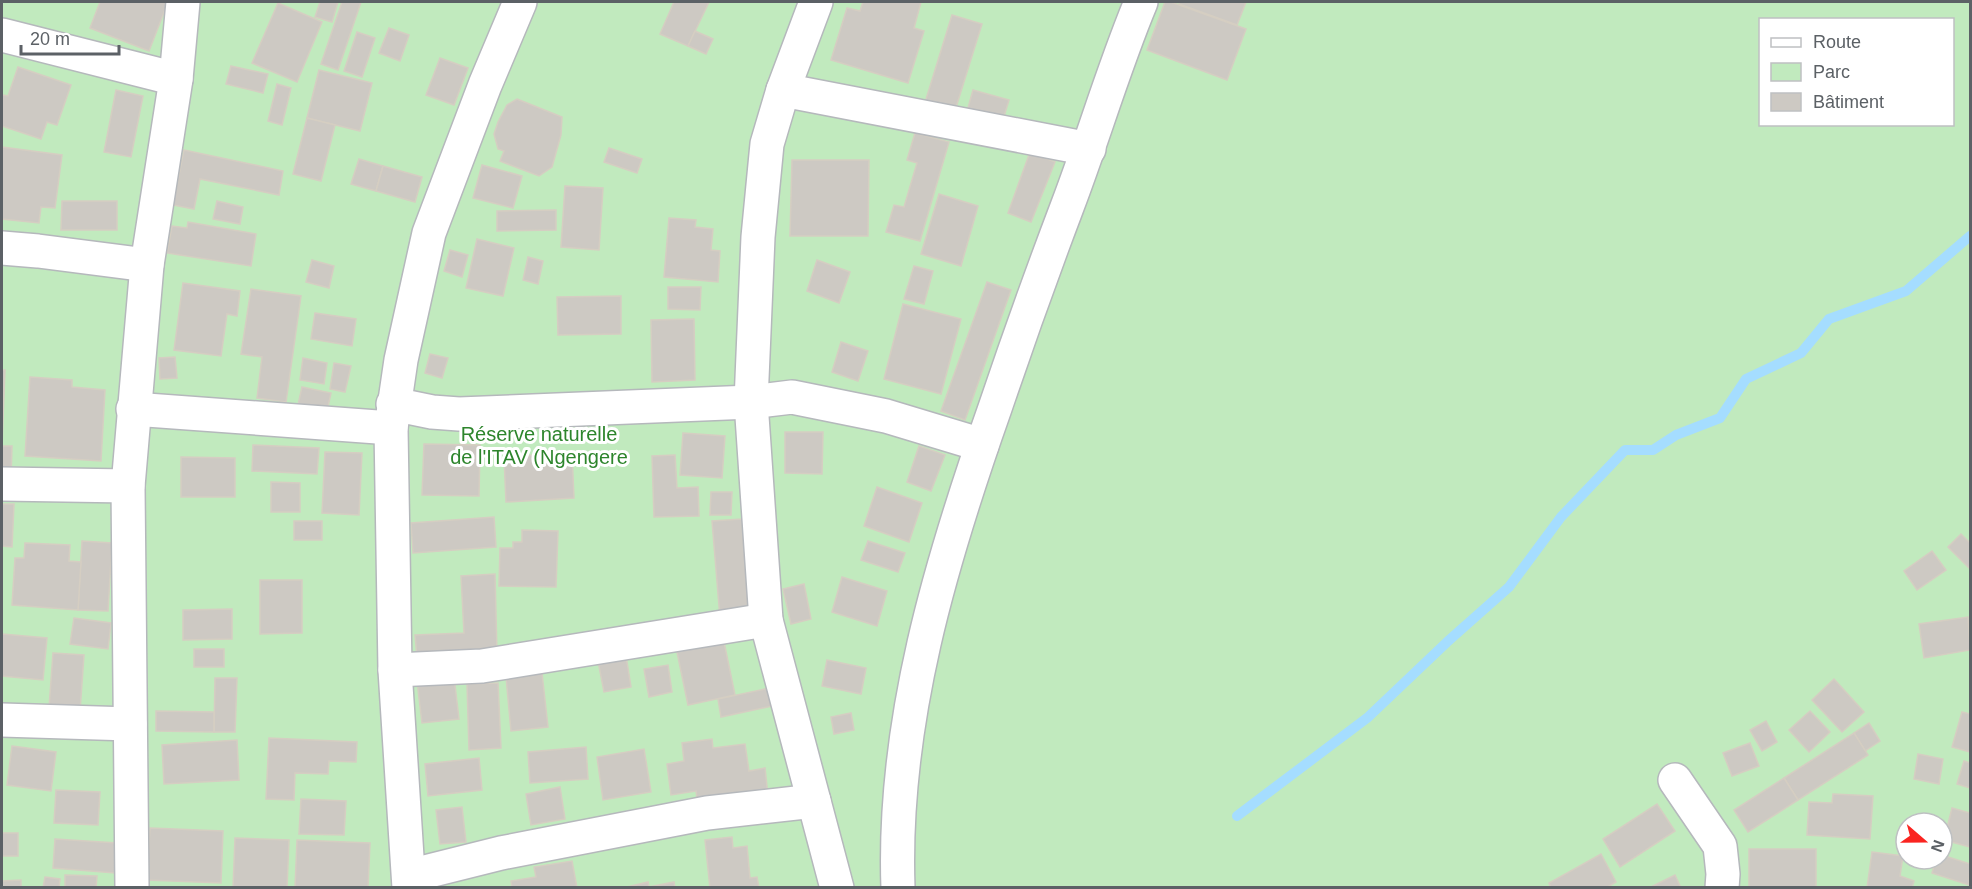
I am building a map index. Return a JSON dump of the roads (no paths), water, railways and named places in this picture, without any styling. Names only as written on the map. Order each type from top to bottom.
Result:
[{"type":"street","points":[[132,888],[128,486],[147,266],[176,79],[183,2]]},
{"type":"street","points":[[520,2],[429,233],[401,360],[392,416],[395,670],[409,882],[501,854],[697,815],[813,801]]},
{"type":"street","points":[[816,2],[783,90],[767,144],[758,237],[751,402],[766,620],[837,888]]},
{"type":"street","points":[[898,888],[896,839],[905,751],[919,664],[947,551],[1036,288],[1089,149],[1141,2]]},
{"type":"street","points":[[2,35],[176,79]]},
{"type":"street","points":[[783,90],[1089,149]]},
{"type":"street","points":[[2,248],[147,266]]},
{"type":"street","points":[[134,409],[392,416],[432,412],[459,414],[751,402],[792,397],[885,416],[982,445]]},
{"type":"street","points":[[2,484],[128,486]]},
{"type":"street","points":[[395,670],[482,666],[766,620]]},
{"type":"street","points":[[2,720],[130,724]]},
{"type":"street","points":[[1676,780],[1720,846],[1722,888]]},
{"type":"waterway","points":[[1237,816],[1367,718],[1509,587],[1561,517],[1625,450],[1653,450],[1676,435],[1720,418],[1746,379],[1801,353],[1829,319],[1906,291],[1970,236]]},
{"type":"park label","name":"Réserve naturelle de l'ITAV (Ngengere","points":[[539,446]]}]
